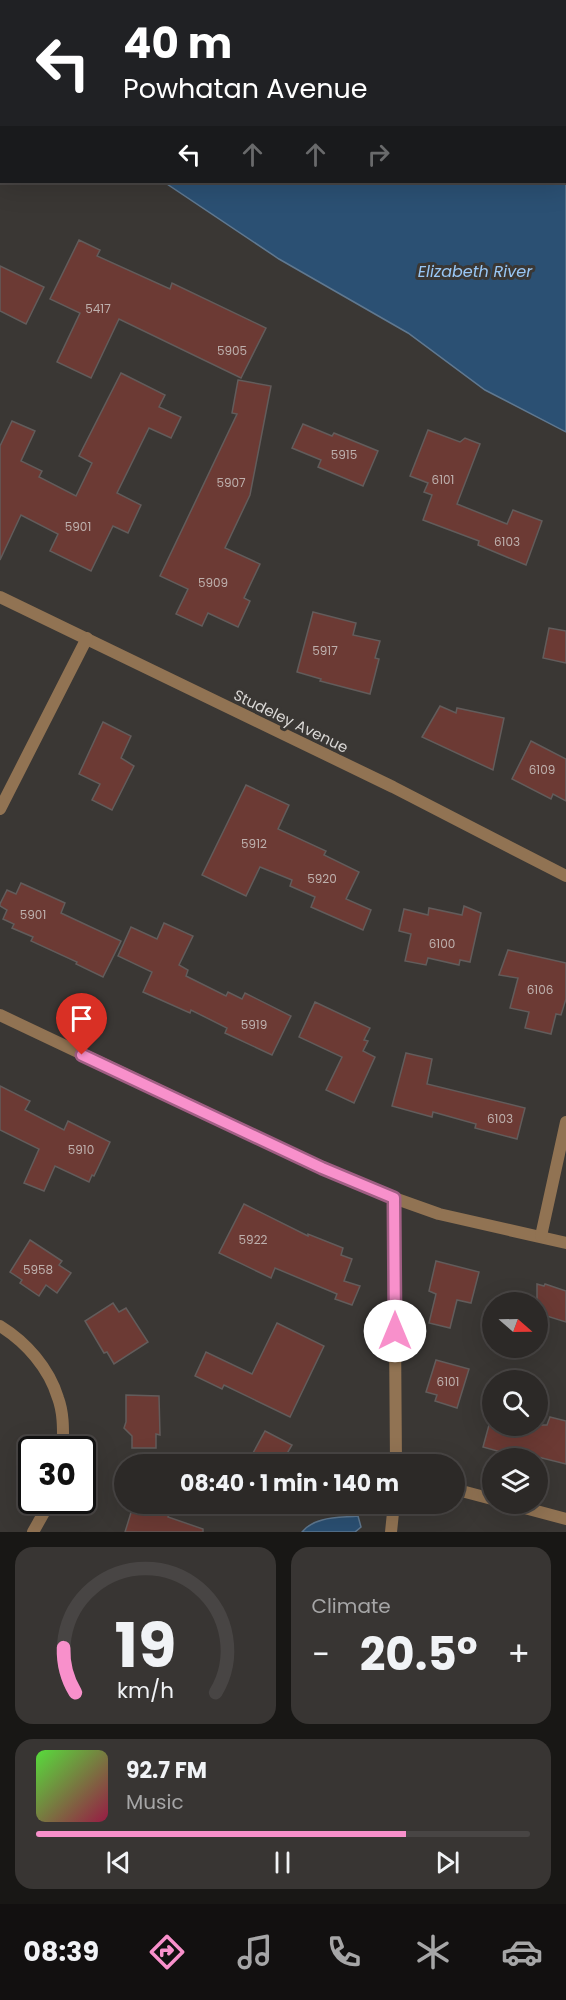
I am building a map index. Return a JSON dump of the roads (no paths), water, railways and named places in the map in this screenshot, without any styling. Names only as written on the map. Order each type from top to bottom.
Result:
[{"type":"street","name":"Studeley Avenue","points":[[0,597],[393,788],[566,876]]},
{"type":"street","points":[[0,809],[87,638]]},
{"type":"street","points":[[0,1015],[322,1168],[394,1198],[439,1214],[566,1243]]},
{"type":"street","points":[[541,1236],[566,1122]]},
{"type":"street","points":[[394,1198],[396,1454]]},
{"type":"street","points":[[0,1326],[16,1336],[35,1355],[58,1397],[63,1421],[63,1436]]},
{"type":"street","points":[[465,1492],[482,1496]]},
{"type":"street","points":[[33,1532],[43,1514]]},
{"type":"street","points":[[391,1532],[393,1514]]},
{"type":"street","points":[[547,1514],[566,1519]]},
{"type":"water","name":"Elizabeth River","points":[[165,183],[566,183],[566,432],[485,390],[408,333],[279,259]]},
{"type":"water","points":[[358,1516],[361,1527],[355,1532],[302,1532],[320,1520]]}]
